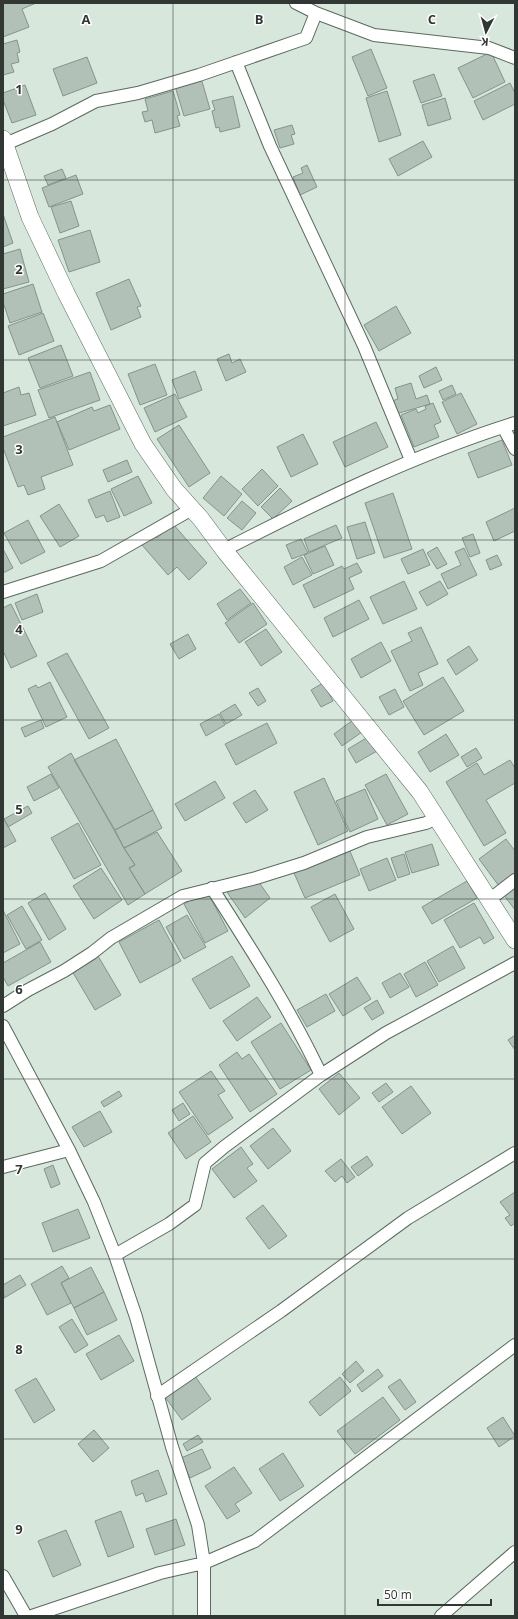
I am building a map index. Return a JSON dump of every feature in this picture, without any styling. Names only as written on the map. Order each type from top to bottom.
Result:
[{"type":"main road","points":[[4,143],[30,217],[66,293],[144,444],[174,489],[192,509],[420,792],[515,940]]},
{"type":"street","points":[[296,3],[316,13],[374,35],[489,48],[515,58]]},
{"type":"street","points":[[4,143],[52,124],[96,101],[138,93],[306,38],[316,13]]},
{"type":"street","points":[[236,62],[270,146],[364,346],[411,460]]},
{"type":"street","points":[[224,550],[310,506],[411,460],[515,423]]},
{"type":"street","points":[[503,427],[515,449]]},
{"type":"street","points":[[3,592],[101,560],[192,509]]},
{"type":"street","points":[[3,1006],[28,990],[64,971],[92,953],[111,938],[183,896],[256,878],[304,863],[367,837],[426,823],[436,818]]},
{"type":"street","points":[[489,900],[515,880]]},
{"type":"street","points":[[212,888],[271,980],[305,1041],[321,1075]]},
{"type":"street","points":[[115,1255],[169,1224],[195,1205],[205,1163],[321,1075],[386,1033],[515,963]]},
{"type":"street","points":[[3,1026],[69,1150],[94,1202],[115,1255],[136,1317],[172,1448],[198,1525],[204,1564],[204,1616]]},
{"type":"street","points":[[3,1167],[69,1150]]},
{"type":"street","points":[[157,1396],[282,1311],[408,1218],[515,1153]]},
{"type":"street","points":[[32,1616],[160,1573],[204,1564],[255,1541],[515,1345]]},
{"type":"street","points":[[441,1616],[515,1552]]},
{"type":"street","points":[[3,1576],[26,1616]]},
{"type":"building","points":[[3,3],[36,3],[22,9],[29,27],[3,37]]},
{"type":"building","points":[[17,40],[20,52],[17,53],[19,62],[11,64],[14,72],[3,75],[3,44]]},
{"type":"building","points":[[371,49],[387,88],[368,96],[352,57]]},
{"type":"building","points":[[491,52],[505,82],[473,98],[458,68]]},
{"type":"building","points":[[87,57],[97,83],[63,96],[53,69]]},
{"type":"building","points":[[434,74],[442,96],[421,103],[413,81]]},
{"type":"building","points":[[201,78],[210,109],[184,116],[175,86]]},
{"type":"building","points":[[510,83],[515,93],[515,104],[483,120],[474,101]]},
{"type":"building","points":[[25,85],[36,115],[12,123],[3,100],[3,93]]},
{"type":"building","points":[[173,91],[180,115],[177,116],[180,126],[155,133],[152,120],[145,122],[142,112],[148,111],[145,99]]},
{"type":"building","points":[[387,91],[401,135],[379,142],[366,98]]},
{"type":"building","points":[[233,96],[240,127],[220,132],[219,127],[216,128],[212,111],[215,110],[212,101]]},
{"type":"building","points":[[445,98],[451,119],[428,126],[422,105]]},
{"type":"building","points":[[292,125],[295,134],[291,135],[294,144],[280,148],[274,130]]},
{"type":"building","points":[[423,141],[432,157],[398,176],[389,159]]},
{"type":"building","points":[[307,165],[317,187],[300,195],[293,177],[303,173],[301,168]]},
{"type":"building","points":[[62,169],[66,178],[48,185],[44,176]]},
{"type":"building","points":[[76,175],[83,194],[49,207],[42,188]]},
{"type":"building","points":[[71,201],[79,226],[60,233],[51,207]]},
{"type":"building","points":[[3,214],[13,243],[3,247]]},
{"type":"building","points":[[90,230],[100,262],[69,272],[58,240]]},
{"type":"building","points":[[20,249],[29,282],[3,289],[3,254]]},
{"type":"building","points":[[129,279],[141,306],[137,307],[141,317],[111,330],[96,293]]},
{"type":"building","points":[[33,284],[42,312],[10,323],[3,302],[3,294]]},
{"type":"building","points":[[396,306],[411,333],[379,351],[364,325]]},
{"type":"building","points":[[43,313],[54,341],[19,355],[8,326]]},
{"type":"building","points":[[61,345],[73,376],[40,388],[28,358]]},
{"type":"building","points":[[229,354],[232,363],[240,359],[246,372],[226,381],[217,359]]},
{"type":"building","points":[[155,364],[167,395],[140,405],[128,374]]},
{"type":"building","points":[[436,367],[442,380],[424,388],[419,376]]},
{"type":"building","points":[[195,371],[202,390],[179,399],[172,380]]},
{"type":"building","points":[[90,372],[100,400],[49,418],[38,390]]},
{"type":"building","points":[[411,383],[416,399],[427,395],[430,404],[396,414],[392,401],[398,399],[395,388]]},
{"type":"building","points":[[452,385],[456,394],[443,400],[439,391]]},
{"type":"building","points":[[19,387],[21,395],[29,393],[36,415],[3,426],[3,393]]},
{"type":"building","points":[[461,393],[477,424],[457,434],[442,402]]},
{"type":"building","points":[[175,394],[187,417],[155,432],[144,408]]},
{"type":"building","points":[[433,403],[441,422],[434,425],[439,437],[414,447],[401,415],[416,409],[418,413],[426,409],[425,406]]},
{"type":"building","points":[[110,405],[120,429],[69,450],[57,422],[92,407],[94,411]]},
{"type":"building","points":[[55,417],[73,465],[41,477],[45,489],[28,495],[24,485],[18,487],[3,448],[3,437]]},
{"type":"building","points":[[376,422],[388,447],[345,467],[333,442]]},
{"type":"building","points":[[179,425],[210,473],[189,487],[157,439]]},
{"type":"building","points":[[303,434],[318,464],[291,477],[277,447]]},
{"type":"building","points":[[502,440],[512,465],[478,478],[468,453]]},
{"type":"building","points":[[127,460],[132,472],[108,482],[103,470]]},
{"type":"building","points":[[262,469],[278,486],[258,506],[242,489]]},
{"type":"building","points":[[138,476],[152,503],[124,516],[111,489]]},
{"type":"building","points":[[221,476],[242,494],[224,516],[203,498]]},
{"type":"building","points":[[280,488],[292,501],[273,519],[261,507]]},
{"type":"building","points":[[110,491],[120,517],[107,522],[104,515],[96,518],[88,500]]},
{"type":"building","points":[[393,493],[412,549],[384,558],[365,503]]},
{"type":"building","points":[[242,501],[256,513],[242,530],[227,518]]},
{"type":"building","points":[[59,504],[79,536],[60,547],[40,516]]},
{"type":"building","points":[[515,508],[515,531],[494,541],[486,522]]},
{"type":"building","points":[[28,520],[45,552],[21,564],[4,533]]},
{"type":"building","points":[[365,522],[375,553],[357,559],[347,527]]},
{"type":"building","points":[[173,524],[207,563],[189,580],[177,567],[168,575],[142,545],[154,534],[157,538]]},
{"type":"building","points":[[336,525],[342,538],[309,552],[304,539]]},
{"type":"building","points":[[473,534],[480,553],[470,557],[462,538]]},
{"type":"building","points":[[301,539],[308,553],[292,559],[286,545]]},
{"type":"building","points":[[325,546],[334,565],[313,574],[304,555]]},
{"type":"building","points":[[437,547],[447,564],[437,569],[427,553]]},
{"type":"building","points":[[464,548],[477,575],[448,589],[441,574],[461,565],[455,552]]},
{"type":"building","points":[[3,549],[13,568],[3,573]]},
{"type":"building","points":[[423,549],[430,565],[408,574],[401,559]]},
{"type":"building","points":[[497,555],[502,565],[490,570],[486,560]]},
{"type":"building","points":[[302,557],[312,575],[293,585],[284,567]]},
{"type":"building","points":[[357,563],[362,572],[349,578],[354,589],[314,608],[303,585],[342,566],[344,569]]},
{"type":"building","points":[[404,581],[417,609],[383,624],[370,597]]},
{"type":"building","points":[[440,581],[448,594],[427,606],[419,592]]},
{"type":"building","points":[[240,589],[251,603],[227,620],[217,604]]},
{"type":"building","points":[[37,594],[43,612],[22,620],[15,603]]},
{"type":"building","points":[[359,600],[369,619],[333,637],[324,618]]},
{"type":"building","points":[[253,603],[267,624],[239,643],[225,623]]},
{"type":"building","points":[[11,604],[37,656],[11,668],[3,651],[3,608]]},
{"type":"building","points":[[421,627],[438,664],[418,673],[423,685],[410,691],[391,651],[412,641],[408,633]]},
{"type":"building","points":[[266,629],[282,652],[261,666],[245,642]]},
{"type":"building","points":[[188,634],[196,649],[179,659],[170,644]]},
{"type":"building","points":[[381,642],[391,661],[361,678],[351,659]]},
{"type":"building","points":[[469,646],[478,660],[456,675],[447,660]]},
{"type":"building","points":[[67,653],[109,728],[89,739],[47,663]]},
{"type":"building","points":[[443,677],[464,711],[424,735],[403,701]]},
{"type":"building","points":[[50,682],[67,717],[46,727],[28,689],[36,685],[38,688]]},
{"type":"building","points":[[323,683],[333,701],[321,707],[311,690]]},
{"type":"building","points":[[258,688],[266,701],[258,706],[249,693]]},
{"type":"building","points":[[395,689],[404,707],[389,715],[379,697]]},
{"type":"building","points":[[235,704],[242,715],[226,724],[220,713]]},
{"type":"building","points":[[219,714],[225,725],[206,736],[200,724]]},
{"type":"building","points":[[41,720],[44,728],[25,737],[21,728]]},
{"type":"building","points":[[353,720],[362,732],[342,746],[334,734]]},
{"type":"building","points":[[267,723],[277,743],[236,765],[225,744]]},
{"type":"building","points":[[446,734],[459,755],[430,772],[418,752]]},
{"type":"building","points":[[368,737],[377,751],[356,763],[348,749]]},
{"type":"building","points":[[116,739],[153,810],[115,830],[74,760]]},
{"type":"building","points":[[476,748],[482,758],[467,767],[461,757]]},
{"type":"building","points":[[71,753],[135,865],[129,868],[145,894],[128,905],[48,767]]},
{"type":"building","points":[[510,760],[515,768],[515,783],[486,800],[506,833],[484,846],[446,782],[477,763],[484,775]]},
{"type":"building","points":[[51,774],[59,788],[34,801],[27,787]]},
{"type":"building","points":[[386,774],[408,814],[387,825],[365,785]]},
{"type":"building","points":[[324,778],[348,831],[318,845],[294,792]]},
{"type":"building","points":[[215,781],[225,798],[185,821],[175,804]]},
{"type":"building","points":[[365,789],[378,819],[350,832],[336,801]]},
{"type":"building","points":[[255,790],[268,810],[246,823],[233,803]]},
{"type":"building","points":[[28,806],[32,813],[8,827],[4,819]]},
{"type":"building","points":[[153,810],[162,828],[124,848],[115,830]]},
{"type":"building","points":[[3,817],[16,841],[3,848]]},
{"type":"building","points":[[78,823],[101,865],[74,879],[51,838]]},
{"type":"building","points":[[157,832],[182,871],[145,894],[129,868],[135,865],[124,848]]},
{"type":"building","points":[[506,839],[515,851],[515,874],[499,886],[479,859]]},
{"type":"building","points":[[432,844],[439,865],[412,873],[405,852]]},
{"type":"building","points":[[349,849],[360,875],[305,898],[294,873]]},
{"type":"building","points":[[404,854],[410,874],[398,878],[391,858]]},
{"type":"building","points":[[387,858],[396,880],[369,891],[360,869]]},
{"type":"building","points":[[101,868],[122,900],[94,919],[73,886]]},
{"type":"building","points":[[256,878],[270,898],[245,918],[227,892]]},
{"type":"building","points":[[467,881],[477,898],[432,924],[422,907]]},
{"type":"building","points":[[515,885],[515,910],[503,894]]},
{"type":"building","points":[[207,891],[228,931],[205,943],[184,904]]},
{"type":"building","points":[[45,893],[66,929],[49,940],[28,903]]},
{"type":"building","points":[[335,894],[354,929],[330,942],[311,907]]},
{"type":"building","points":[[474,903],[494,938],[484,944],[480,937],[460,948],[444,920]]},
{"type":"building","points":[[22,906],[42,940],[26,949],[7,915]]},
{"type":"building","points":[[3,910],[20,944],[3,953]]},
{"type":"building","points":[[187,915],[206,947],[184,959],[166,927]]},
{"type":"building","points":[[159,920],[181,961],[140,983],[119,942]]},
{"type":"building","points":[[40,942],[51,962],[8,986],[3,977],[3,963]]},
{"type":"building","points":[[453,946],[465,968],[439,982],[427,961]]},
{"type":"building","points":[[98,956],[121,995],[95,1010],[72,971]]},
{"type":"building","points":[[232,956],[250,986],[210,1009],[192,979]]},
{"type":"building","points":[[425,962],[438,985],[416,997],[404,974]]},
{"type":"building","points":[[400,973],[409,987],[390,998],[382,983]]},
{"type":"building","points":[[357,977],[371,999],[343,1016],[329,994]]},
{"type":"building","points":[[326,994],[335,1011],[307,1027],[297,1010]]},
{"type":"building","points":[[257,997],[271,1017],[237,1041],[223,1021]]},
{"type":"building","points":[[377,1000],[384,1013],[372,1020],[364,1008]]},
{"type":"building","points":[[281,1023],[311,1070],[280,1089],[251,1042]]},
{"type":"building","points":[[515,1035],[515,1050],[508,1040]]},
{"type":"building","points":[[237,1052],[242,1059],[249,1054],[277,1094],[250,1112],[219,1065]]},
{"type":"building","points":[[211,1071],[225,1091],[218,1095],[233,1118],[208,1135],[179,1092]]},
{"type":"building","points":[[339,1073],[360,1098],[339,1115],[319,1089]]},
{"type":"building","points":[[386,1083],[393,1092],[379,1102],[372,1093]]},
{"type":"building","points":[[411,1086],[431,1113],[402,1134],[382,1107]]},
{"type":"building","points":[[119,1091],[122,1096],[104,1107],[101,1102]]},
{"type":"building","points":[[183,1103],[190,1114],[179,1121],[172,1110]]},
{"type":"building","points":[[100,1111],[112,1132],[84,1147],[72,1127]]},
{"type":"building","points":[[193,1116],[211,1142],[186,1159],[168,1133]]},
{"type":"building","points":[[273,1128],[291,1151],[268,1169],[250,1146]]},
{"type":"building","points":[[241,1147],[253,1164],[247,1168],[257,1181],[234,1198],[212,1169]]},
{"type":"building","points":[[367,1156],[373,1165],[358,1176],[351,1167]]},
{"type":"building","points":[[341,1159],[355,1177],[347,1183],[342,1176],[335,1182],[325,1171]]},
{"type":"building","points":[[53,1165],[60,1184],[51,1188],[44,1169]]},
{"type":"building","points":[[515,1192],[515,1223],[511,1226],[505,1218],[510,1215],[500,1202]]},
{"type":"building","points":[[263,1205],[287,1236],[269,1249],[246,1218]]},
{"type":"building","points":[[78,1209],[90,1238],[53,1252],[42,1223]]},
{"type":"building","points":[[62,1266],[69,1278],[61,1283],[71,1303],[47,1315],[31,1284]]},
{"type":"building","points":[[91,1267],[104,1292],[74,1308],[61,1283]]},
{"type":"building","points":[[20,1275],[26,1285],[4,1298],[3,1285]]},
{"type":"building","points":[[104,1292],[117,1320],[87,1335],[74,1308]]},
{"type":"building","points":[[72,1319],[88,1345],[75,1353],[59,1327]]},
{"type":"building","points":[[119,1335],[134,1361],[101,1380],[86,1354]]},
{"type":"building","points":[[356,1361],[364,1371],[350,1383],[342,1374]]},
{"type":"building","points":[[378,1369],[383,1376],[362,1392],[357,1385]]},
{"type":"building","points":[[195,1376],[211,1399],[182,1420],[165,1397]]},
{"type":"building","points":[[340,1377],[351,1391],[320,1416],[309,1402]]},
{"type":"building","points":[[36,1378],[55,1410],[34,1423],[15,1390]]},
{"type":"building","points":[[400,1379],[416,1402],[405,1410],[388,1387]]},
{"type":"building","points":[[383,1397],[400,1420],[355,1454],[337,1431]]},
{"type":"building","points":[[503,1417],[515,1436],[499,1447],[487,1428]]},
{"type":"building","points":[[94,1430],[109,1448],[93,1462],[78,1444]]},
{"type":"building","points":[[198,1435],[203,1442],[187,1451],[183,1444]]},
{"type":"building","points":[[202,1449],[211,1468],[190,1478],[181,1458]]},
{"type":"building","points":[[283,1453],[304,1486],[280,1501],[259,1469]]},
{"type":"building","points":[[234,1467],[252,1493],[235,1504],[240,1511],[227,1519],[205,1486]]},
{"type":"building","points":[[158,1470],[167,1494],[146,1502],[143,1493],[136,1496],[131,1481]]},
{"type":"building","points":[[121,1511],[134,1547],[108,1557],[95,1521]]},
{"type":"building","points":[[176,1519],[185,1545],[155,1555],[146,1529]]},
{"type":"building","points":[[66,1530],[81,1565],[53,1577],[38,1541]]}]
